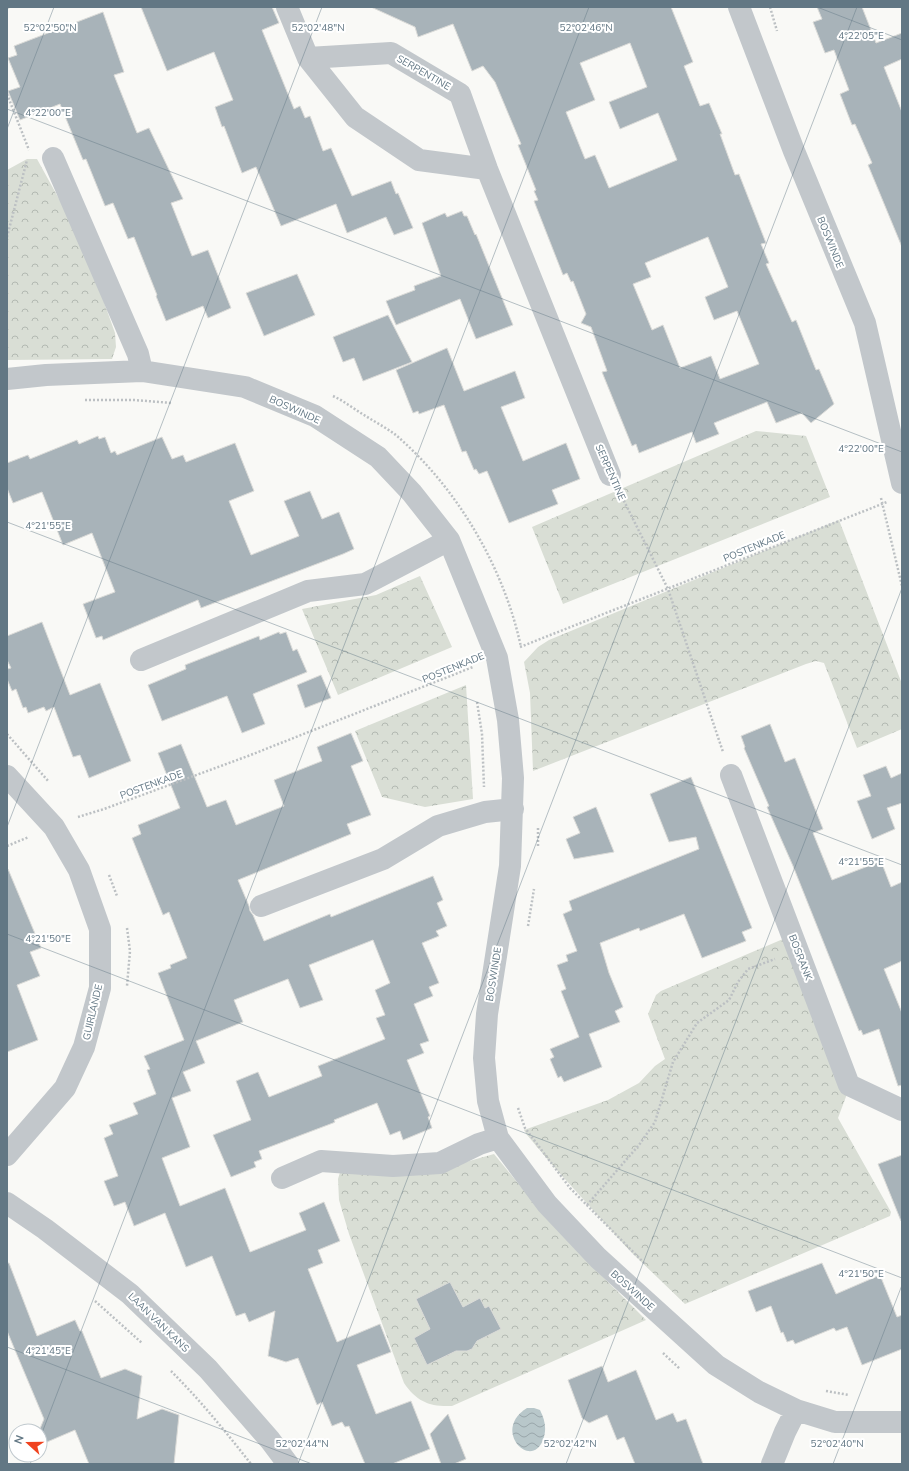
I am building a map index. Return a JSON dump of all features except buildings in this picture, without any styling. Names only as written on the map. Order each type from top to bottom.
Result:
[{"type":"street","points":[[287,7],[308,58],[355,117],[419,160],[487,169]]},
{"type":"street","name":"BOSWINDE","points":[[739,7],[794,151],[865,323],[902,483]]},
{"type":"street","name":"SERPENTINE","points":[[308,58],[391,53],[460,94],[487,169],[610,475]]},
{"type":"street","points":[[52,158],[138,354],[142,371]]},
{"type":"street","name":"BOSWINDE","points":[[7,379],[46,375],[142,371],[245,387],[316,416],[378,457],[412,493],[449,540],[497,658],[508,720],[513,778],[510,866],[487,1014],[484,1058],[488,1101],[498,1138],[547,1204],[566,1225],[598,1258],[716,1365],[759,1392],[796,1410],[835,1422],[902,1422]]},
{"type":"street","points":[[141,660],[308,591],[365,584],[449,540]]},
{"type":"street","name":"BOSRANK","points":[[731,775],[849,1085],[902,1110]]},
{"type":"street","name":"GUIRLANDE","points":[[7,776],[54,827],[79,870],[100,929],[100,988],[84,1047],[65,1088],[7,1155]]},
{"type":"street","points":[[261,906],[383,859],[438,826],[485,812],[513,809]]},
{"type":"street","points":[[282,1178],[321,1161],[394,1166],[440,1163],[479,1144],[498,1138]]},
{"type":"street","name":"LAAN VAN KANS","points":[[7,1204],[45,1229],[130,1294],[208,1369],[270,1440],[288,1464]]},
{"type":"street","points":[[772,1464],[796,1410]]},
{"type":"path","points":[[7,94],[29,150]]},
{"type":"path","points":[[7,237],[28,158]]},
{"type":"path","points":[[83,400],[134,400],[172,403]]},
{"type":"path","name":"SERPENTINE","points":[[610,475],[668,589],[731,775]]},
{"type":"path","name":"POSTENKADE","points":[[54,827],[248,756],[888,501]]},
{"type":"path","points":[[882,504],[902,586]]},
{"type":"path","points":[[521,646],[522,653]]},
{"type":"path","points":[[471,660],[473,673]]},
{"type":"path","points":[[477,699],[482,734],[485,812]]},
{"type":"path","points":[[537,852],[538,821]]},
{"type":"path","points":[[26,832],[33,841]]},
{"type":"path","points":[[7,846],[30,837]]},
{"type":"path","points":[[528,927],[534,883]]},
{"type":"path","points":[[566,1225],[587,1206],[639,1145],[656,1122],[673,1062],[697,1023],[729,1000],[738,982],[748,969],[798,950]]},
{"type":"path","points":[[517,1106],[526,1128],[570,1188],[649,1268]]},
{"type":"path","points":[[90,1296],[147,1348]]},
{"type":"path","points":[[662,1352],[682,1370]]},
{"type":"path","points":[[168,1368],[193,1393],[251,1464]]},
{"type":"path","points":[[823,1390],[850,1396]]},
{"type":"green space","points":[[27,159],[37,159],[69,217],[95,277],[115,333],[116,347],[112,359],[7,360],[7,170]]},
{"type":"green space","points":[[756,431],[806,436],[830,497],[563,604],[532,527]]},
{"type":"green space","points":[[839,520],[902,684],[902,729],[857,748],[824,663],[816,661],[533,771],[530,693],[524,662],[538,647],[549,640]]},
{"type":"green space","points":[[420,576],[452,647],[338,695],[302,609],[376,595]]},
{"type":"green space","points":[[466,685],[473,799],[425,807],[382,797],[355,731]]},
{"type":"green space","points":[[783,939],[847,1094],[838,1118],[891,1212],[890,1216],[685,1304],[630,1251],[555,1168],[524,1130],[608,1100],[639,1083],[655,1066],[665,1059],[648,1014],[656,995],[661,991]]},
{"type":"green space","points":[[494,1154],[526,1193],[603,1277],[646,1320],[452,1406],[437,1406],[419,1399],[404,1383],[349,1234],[339,1200],[338,1179],[343,1162],[448,1167]]},
{"type":"water","points":[[527,1408],[540,1410],[545,1425],[543,1440],[537,1448],[530,1451],[523,1449],[517,1444],[513,1436],[513,1427],[517,1417]]}]
